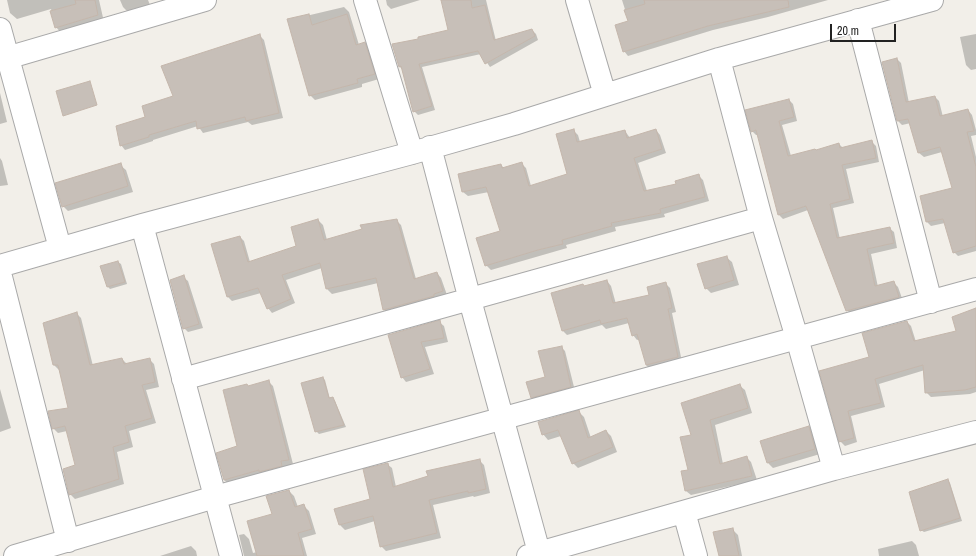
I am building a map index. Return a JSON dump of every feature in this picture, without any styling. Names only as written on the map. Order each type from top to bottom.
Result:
[{"type":"street","points":[[4,59],[205,0]]},
{"type":"street","points":[[365,0],[421,150],[470,300],[503,419],[536,555],[834,470],[976,432]]},
{"type":"street","points":[[577,0],[605,95]]},
{"type":"street","points":[[0,266],[142,225],[514,124],[719,59],[932,0]]},
{"type":"street","points":[[858,20],[931,302]]},
{"type":"street","points":[[0,29],[4,59],[60,248]]},
{"type":"street","points":[[719,59],[761,218],[834,470]]},
{"type":"street","points":[[183,379],[761,218]]},
{"type":"street","points":[[142,225],[230,556]]},
{"type":"street","points":[[0,274],[68,541]]},
{"type":"street","points":[[15,556],[215,497],[976,289]]},
{"type":"street","points":[[684,512],[696,556]]},
{"type":"building","points":[[75,0],[95,0],[98,15],[55,28],[50,11],[76,4]]},
{"type":"building","points":[[441,0],[471,0],[472,8],[485,5],[494,40],[532,29],[535,36],[485,64],[478,51],[419,64],[432,106],[413,112],[401,66],[399,67],[392,44],[418,39],[418,37],[448,30]]},
{"type":"building","points":[[644,0],[788,0],[789,7],[708,26],[623,52],[615,25],[628,21],[624,10],[645,4]]},
{"type":"building","points":[[309,14],[312,25],[347,14],[356,45],[365,42],[375,74],[357,79],[358,83],[309,96],[287,19]]},
{"type":"building","points":[[260,34],[279,113],[246,121],[245,117],[197,129],[196,121],[149,135],[149,137],[120,146],[116,126],[145,117],[142,106],[173,96],[161,66]]},
{"type":"building","points":[[897,58],[906,102],[935,96],[940,116],[968,109],[974,131],[967,132],[976,167],[976,246],[953,253],[943,219],[926,222],[920,196],[952,188],[940,147],[918,153],[908,119],[897,121],[882,62]]},
{"type":"building","points":[[90,81],[97,105],[63,116],[56,91]]},
{"type":"building","points":[[789,99],[794,117],[779,121],[788,156],[839,143],[840,148],[872,140],[876,158],[842,165],[850,199],[830,204],[837,238],[890,227],[894,243],[867,249],[875,286],[894,281],[899,297],[846,311],[806,206],[778,215],[756,130],[751,132],[745,110]]},
{"type":"building","points":[[574,129],[577,142],[625,130],[627,138],[656,129],[662,149],[634,158],[644,191],[676,184],[675,181],[699,174],[705,197],[660,209],[661,213],[611,223],[612,226],[562,240],[563,244],[485,266],[476,238],[500,231],[486,187],[462,192],[458,174],[501,164],[502,168],[522,162],[529,186],[567,174],[556,134]]},
{"type":"building","points":[[121,163],[128,186],[62,207],[55,183]]},
{"type":"building","points":[[318,219],[324,240],[362,229],[360,225],[397,219],[414,279],[437,272],[443,291],[434,294],[434,296],[383,310],[376,278],[326,289],[320,263],[282,275],[291,299],[267,309],[258,288],[227,297],[211,244],[240,236],[248,262],[296,246],[291,227]]},
{"type":"building","points":[[727,256],[734,280],[705,289],[697,264]]},
{"type":"building","points":[[118,261],[125,282],[107,287],[100,266]]},
{"type":"building","points":[[184,275],[199,324],[183,329],[170,280]]},
{"type":"building","points":[[607,280],[613,303],[649,295],[647,287],[666,282],[672,308],[668,309],[678,357],[646,365],[637,334],[632,336],[627,318],[601,324],[600,320],[562,331],[551,293],[583,284],[584,286]]},
{"type":"building","points":[[976,308],[976,387],[965,390],[925,393],[923,365],[875,379],[881,403],[848,411],[854,438],[839,442],[819,371],[869,357],[862,333],[907,321],[914,341],[956,331],[952,317]]},
{"type":"building","points":[[77,312],[90,365],[122,358],[124,364],[150,358],[155,382],[142,385],[152,418],[125,426],[129,442],[113,447],[119,479],[69,495],[63,469],[75,465],[65,426],[52,429],[48,411],[68,408],[58,365],[53,365],[43,323]]},
{"type":"building","points":[[440,320],[444,338],[421,342],[430,369],[401,378],[388,335]]},
{"type":"building","points":[[562,346],[571,387],[531,398],[526,382],[545,377],[538,351]]},
{"type":"building","points":[[323,377],[329,398],[333,397],[344,425],[315,432],[301,383]]},
{"type":"building","points":[[269,380],[289,460],[281,461],[282,466],[259,472],[259,470],[224,480],[216,453],[237,446],[223,390],[247,384],[248,386]]},
{"type":"building","points":[[740,384],[748,408],[710,420],[720,464],[747,456],[752,476],[685,491],[681,471],[688,470],[680,437],[691,435],[681,403]]},
{"type":"building","points":[[579,410],[588,438],[606,430],[613,447],[572,464],[558,430],[542,435],[538,422]]},
{"type":"building","points":[[809,426],[815,449],[767,463],[760,441]]},
{"type":"building","points":[[480,459],[486,489],[468,493],[468,491],[429,500],[437,533],[380,547],[373,516],[339,525],[334,509],[370,499],[363,469],[388,463],[393,487],[428,476],[426,471]]},
{"type":"building","points":[[948,479],[960,518],[920,531],[909,492]]},
{"type":"building","points":[[289,490],[295,507],[304,504],[312,529],[298,533],[304,556],[257,556],[247,521],[272,514],[266,496]]},
{"type":"building","points":[[733,528],[739,556],[719,556],[713,532]]}]
